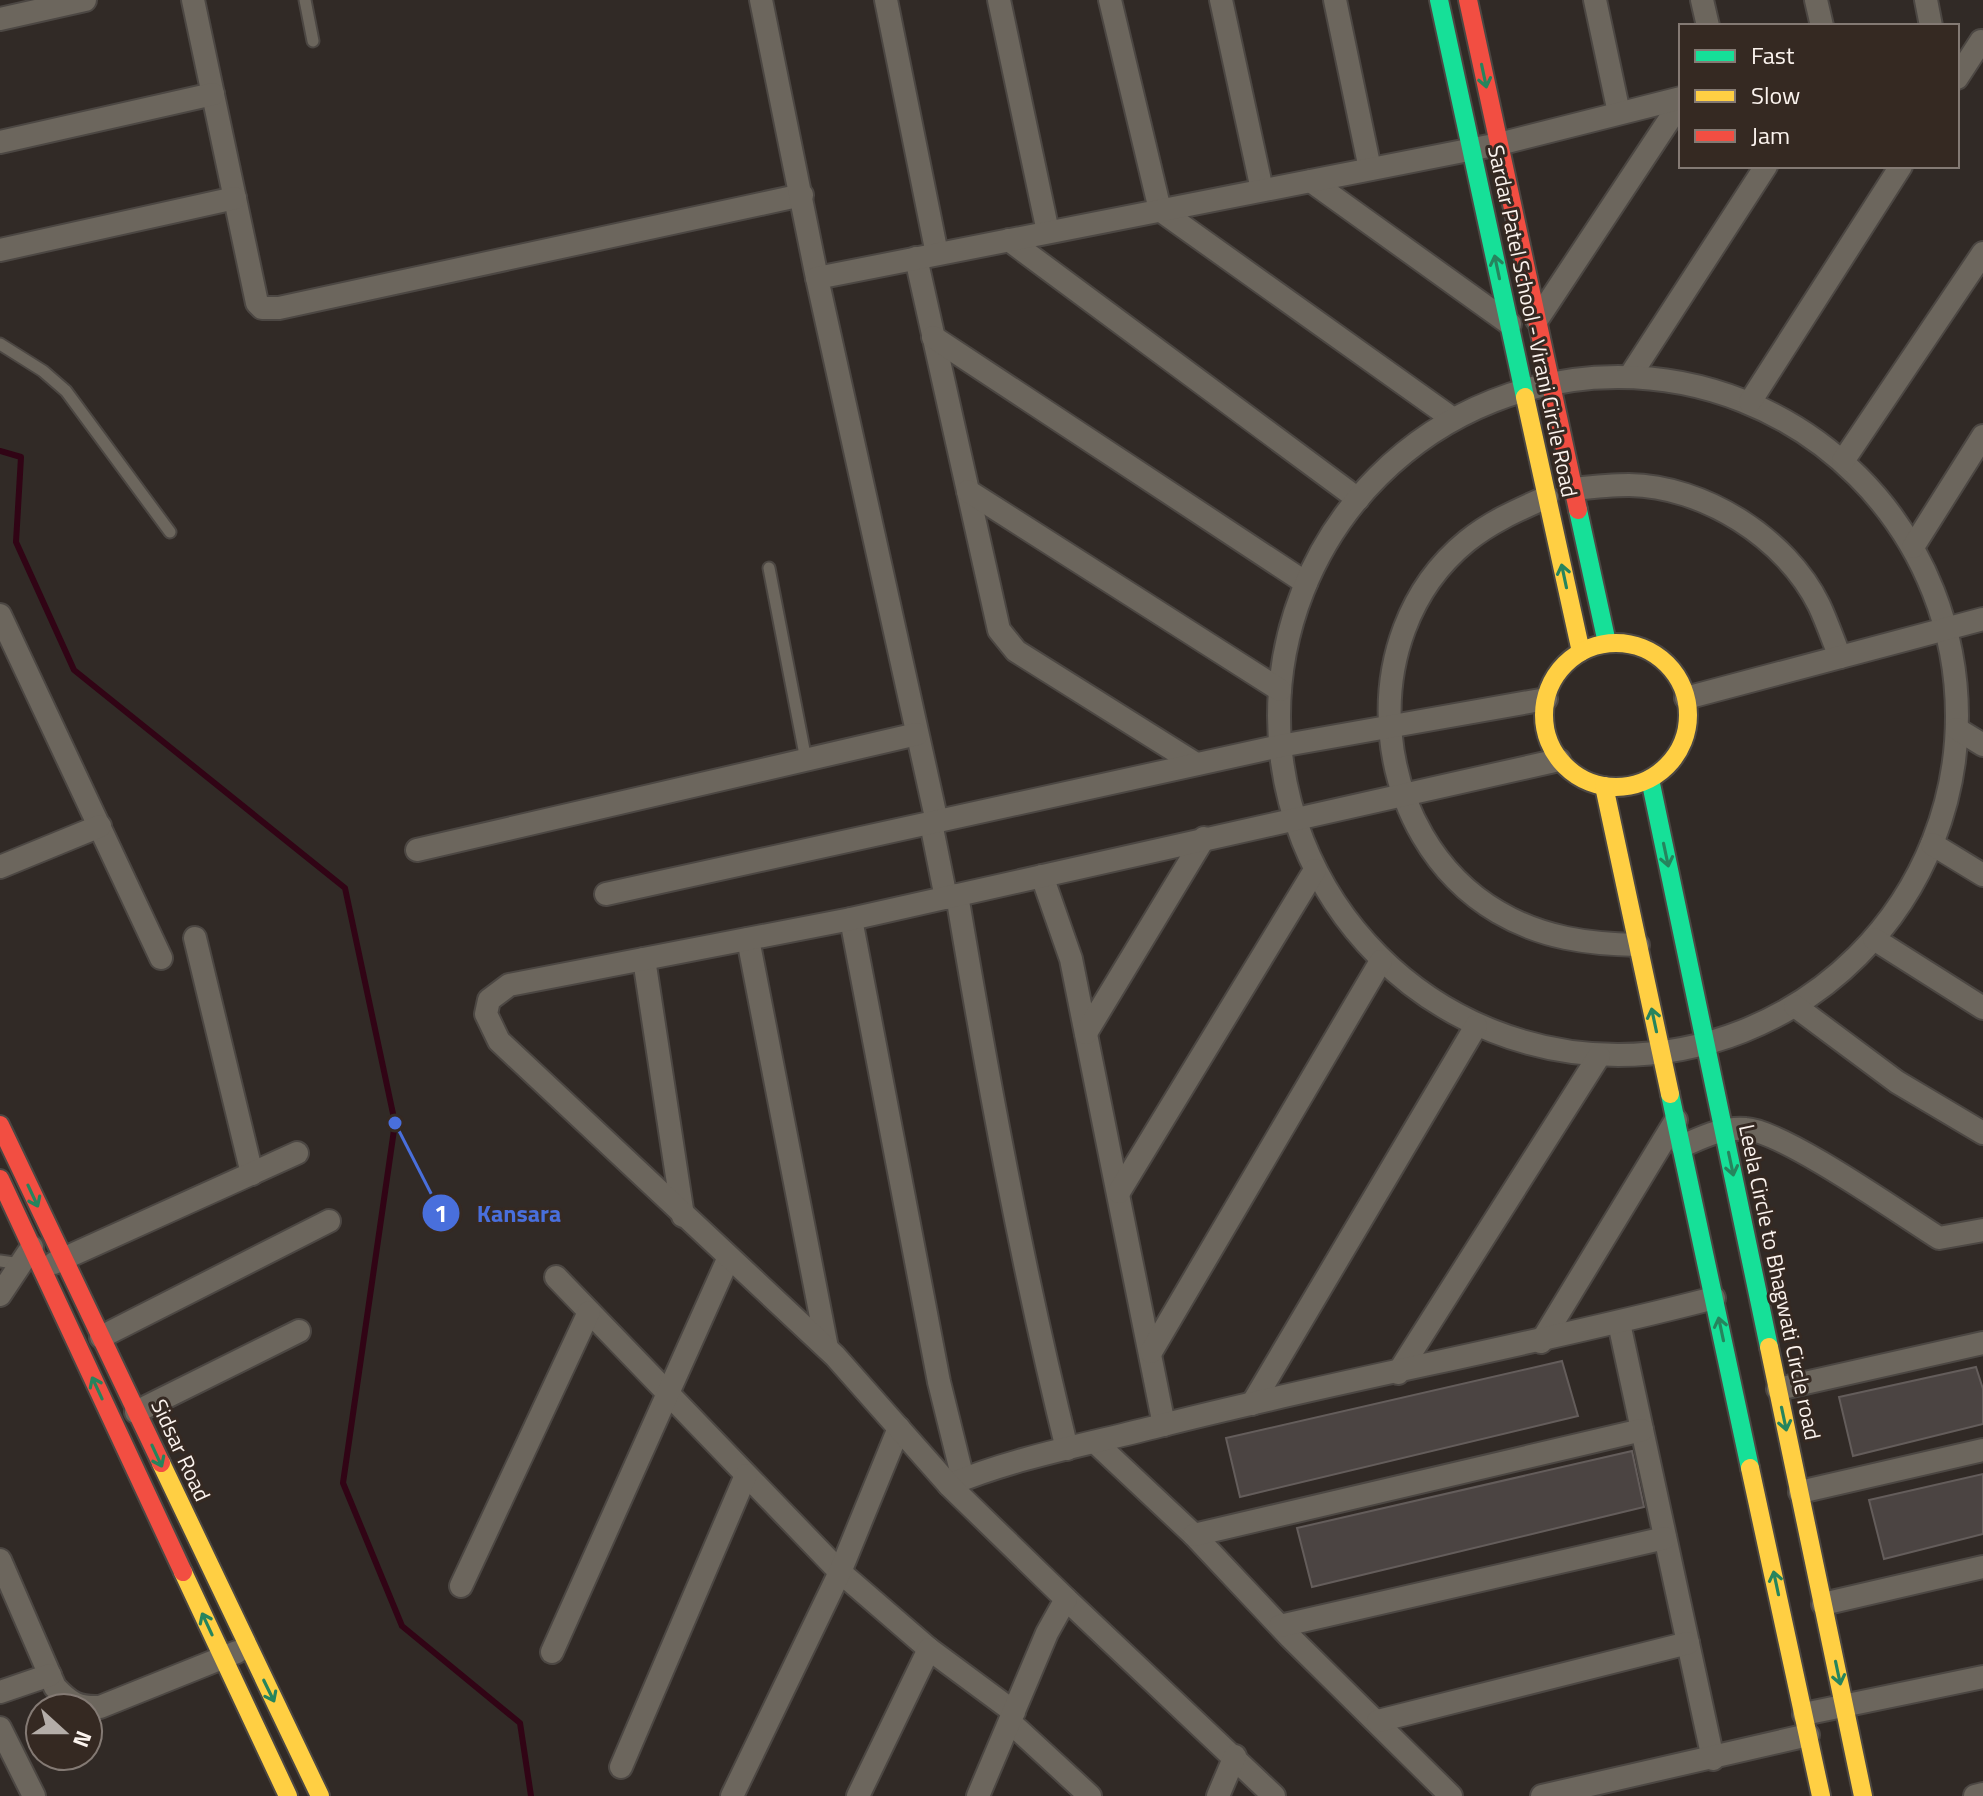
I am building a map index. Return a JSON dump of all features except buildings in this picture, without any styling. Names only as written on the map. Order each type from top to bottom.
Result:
[{"type":"street","points":[[0,19],[85,0]]},
{"type":"street","points":[[193,0],[257,303],[270,309],[802,195]]},
{"type":"street","points":[[761,0],[817,278],[952,896],[1038,1329],[1067,1449]]},
{"type":"street","points":[[886,0],[927,256],[933,337],[999,630],[1004,640],[1196,764]]},
{"type":"street","points":[[999,0],[1048,232]]},
{"type":"street","points":[[1110,0],[1160,210],[1453,419]]},
{"type":"street","points":[[1221,0],[1262,190]]},
{"type":"street","points":[[1335,0],[1370,169]]},
{"type":"street","name":"Sardar Patel School - Virani Circle Road","points":[[1439,0],[1581,652]]},
{"type":"street","points":[[1468,0],[1607,643]]},
{"type":"street","points":[[1595,0],[1619,113]]},
{"type":"street","points":[[1702,0],[1708,24]]},
{"type":"street","points":[[1816,0],[1822,24]]},
{"type":"street","points":[[1926,0],[1931,24]]},
{"type":"street","points":[[1959,45],[1982,41]]},
{"type":"street","points":[[1959,75],[1982,41]]},
{"type":"street","points":[[0,142],[213,94]]},
{"type":"street","points":[[817,278],[1499,144],[1679,100]]},
{"type":"street","points":[[1537,320],[1679,103]]},
{"type":"street","points":[[1630,376],[1765,168]]},
{"type":"street","points":[[1750,402],[1900,168]]},
{"type":"street","points":[[1311,181],[1510,324]]},
{"type":"street","points":[[0,250],[235,198]]},
{"type":"street","points":[[1009,240],[1358,499]]},
{"type":"street","points":[[1843,461],[1983,253]]},
{"type":"street","points":[[933,337],[1306,583]]},
{"type":"street","points":[[1630,376],[1691,383],[1750,402],[1799,427],[1843,461],[1882,501],[1913,547],[1947,629],[1956,679],[1957,729],[1950,788],[1932,844],[1907,894],[1874,939],[1837,976],[1795,1006],[1752,1029],[1706,1045],[1662,1054],[1599,1056],[1536,1047],[1476,1026],[1426,997],[1381,961],[1344,918],[1315,870],[1294,818],[1280,746],[1280,690],[1293,618],[1306,583],[1329,539],[1358,499],[1402,455],[1453,419],[1524,389],[1551,383],[1630,376]]},
{"type":"street","points":[[1913,547],[1983,436]]},
{"type":"street","points":[[1574,489],[1631,485],[1688,495],[1740,520],[1785,556],[1819,603],[1840,657]]},
{"type":"street","points":[[968,491],[1280,690]]},
{"type":"street","points":[[1547,497],[1498,518],[1465,543],[1437,573],[1414,608],[1399,646],[1390,686],[1388,728],[1401,794],[1424,840],[1456,880],[1497,911],[1543,933],[1593,944],[1638,945]]},
{"type":"street","points":[[0,615],[161,958]]},
{"type":"street","points":[[1686,698],[1983,619]]},
{"type":"street","points":[[1607,643],[1638,647],[1665,662],[1678,679],[1686,698],[1688,717],[1681,744],[1665,768],[1650,779],[1620,787],[1604,786],[1587,781],[1559,760],[1549,741],[1544,720],[1546,699],[1553,680],[1581,652],[1607,643]]},
{"type":"street","points":[[606,894],[1280,746],[1546,699]]},
{"type":"street","points":[[1957,729],[1983,745]]},
{"type":"street","points":[[417,850],[917,734]]},
{"type":"street","points":[[1274,1796],[1066,1599],[956,1482],[899,1428],[827,1348],[499,1041],[486,1014],[489,1000],[509,985],[851,919],[1559,760]]},
{"type":"street","name":"Leela Circle to Bhagwati Circle road","points":[[1650,779],[1863,1796]]},
{"type":"street","points":[[1604,786],[1821,1796]]},
{"type":"street","points":[[0,867],[100,826]]},
{"type":"street","points":[[1086,1033],[1204,838]]},
{"type":"street","points":[[1932,844],[1983,875]]},
{"type":"street","points":[[1119,1192],[1315,870]]},
{"type":"street","points":[[1042,876],[1071,959],[1164,1425]]},
{"type":"street","points":[[851,919],[956,1482]]},
{"type":"street","points":[[195,938],[252,1174]]},
{"type":"street","points":[[748,939],[827,1348]]},
{"type":"street","points":[[1874,939],[1983,1008]]},
{"type":"street","points":[[644,959],[683,1216]]},
{"type":"street","points":[[1151,1352],[1381,961]]},
{"type":"street","points":[[1795,1006],[1897,1082],[1983,1133]]},
{"type":"street","points":[[1252,1404],[1476,1026]]},
{"type":"street","points":[[1398,1373],[1599,1056]]},
{"type":"street","points":[[1541,1342],[1676,1120]]},
{"type":"street","name":"Sidsar Road","points":[[0,1125],[320,1796]]},
{"type":"street","points":[[1682,1146],[1723,1129],[1763,1133],[1831,1170],[1939,1238],[1983,1230]]},
{"type":"street","points":[[24,1260],[63,1258],[297,1153]]},
{"type":"street","points":[[0,1179],[24,1260],[223,1657],[288,1796]]},
{"type":"street","points":[[101,1337],[329,1221]]},
{"type":"street","points":[[552,1652],[729,1257]]},
{"type":"street","points":[[0,1295],[24,1260]]},
{"type":"street","points":[[556,1277],[840,1572],[1012,1717],[1090,1796]]},
{"type":"street","points":[[956,1482],[1067,1449],[1164,1425],[1541,1342],[1714,1298]]},
{"type":"street","points":[[461,1586],[589,1312]]},
{"type":"street","points":[[1619,1323],[1713,1759]]},
{"type":"street","points":[[136,1412],[299,1331]]},
{"type":"street","points":[[1778,1389],[1983,1343]]},
{"type":"street","points":[[732,1796],[840,1572],[899,1428]]},
{"type":"street","points":[[1194,1535],[1642,1430]]},
{"type":"street","points":[[1095,1442],[1194,1535],[1280,1626],[1451,1796]]},
{"type":"street","points":[[1800,1492],[1983,1450]]},
{"type":"street","points":[[621,1767],[746,1475]]},
{"type":"street","points":[[1280,1626],[1665,1538]]},
{"type":"street","points":[[0,1560],[8,1601],[55,1687],[70,1703],[85,1708],[100,1707],[249,1647]]},
{"type":"street","points":[[1823,1604],[1983,1567]]},
{"type":"street","points":[[978,1796],[1066,1599]]},
{"type":"street","points":[[1378,1721],[1688,1643]]},
{"type":"street","points":[[858,1796],[929,1649]]},
{"type":"street","points":[[0,1692],[50,1675]]},
{"type":"street","points":[[1542,1796],[1713,1759],[1845,1706],[1983,1677]]},
{"type":"street","points":[[0,1728],[34,1796]]},
{"type":"street","points":[[1218,1796],[1235,1756]]},
{"type":"street","points":[[1975,1796],[1983,1794]]},
{"type":"lane","points":[[305,0],[313,41]]},
{"type":"lane","points":[[0,344],[66,391],[170,532]]},
{"type":"lane","points":[[769,568],[806,760]]},
{"type":"waterway","points":[[0,451],[21,457],[16,542],[74,670],[345,888],[395,1123],[343,1483],[402,1626],[520,1723],[531,1796]]},
{"type":"traffic: fast","points":[[1439,0],[1525,397]]},
{"type":"traffic: fast","points":[[1578,510],[1607,643]]},
{"type":"traffic: fast","points":[[1650,779],[1769,1347]]},
{"type":"traffic: fast","points":[[1670,1094],[1750,1468]]},
{"type":"traffic: slow","points":[[1525,397],[1581,652]]},
{"type":"traffic: slow","points":[[1616,643],[1643,649],[1667,664],[1682,688],[1688,715],[1682,742],[1667,766],[1643,781],[1616,787],[1589,781],[1565,766],[1550,742],[1544,715],[1550,688],[1565,664],[1589,649],[1616,643]]},
{"type":"traffic: slow","points":[[1604,786],[1670,1094]]},
{"type":"traffic: slow","points":[[1769,1347],[1863,1796]]},
{"type":"traffic: slow","points":[[161,1463],[320,1796]]},
{"type":"traffic: slow","points":[[1750,1468],[1821,1796]]},
{"type":"traffic: slow","points":[[183,1572],[288,1796]]},
{"type":"traffic: jam","points":[[1468,0],[1578,510]]},
{"type":"traffic: jam","points":[[0,1125],[161,1463]]},
{"type":"traffic: jam","points":[[0,1179],[183,1572]]},
{"type":"place","name":"Kansara","points":[[395,1123]]}]
